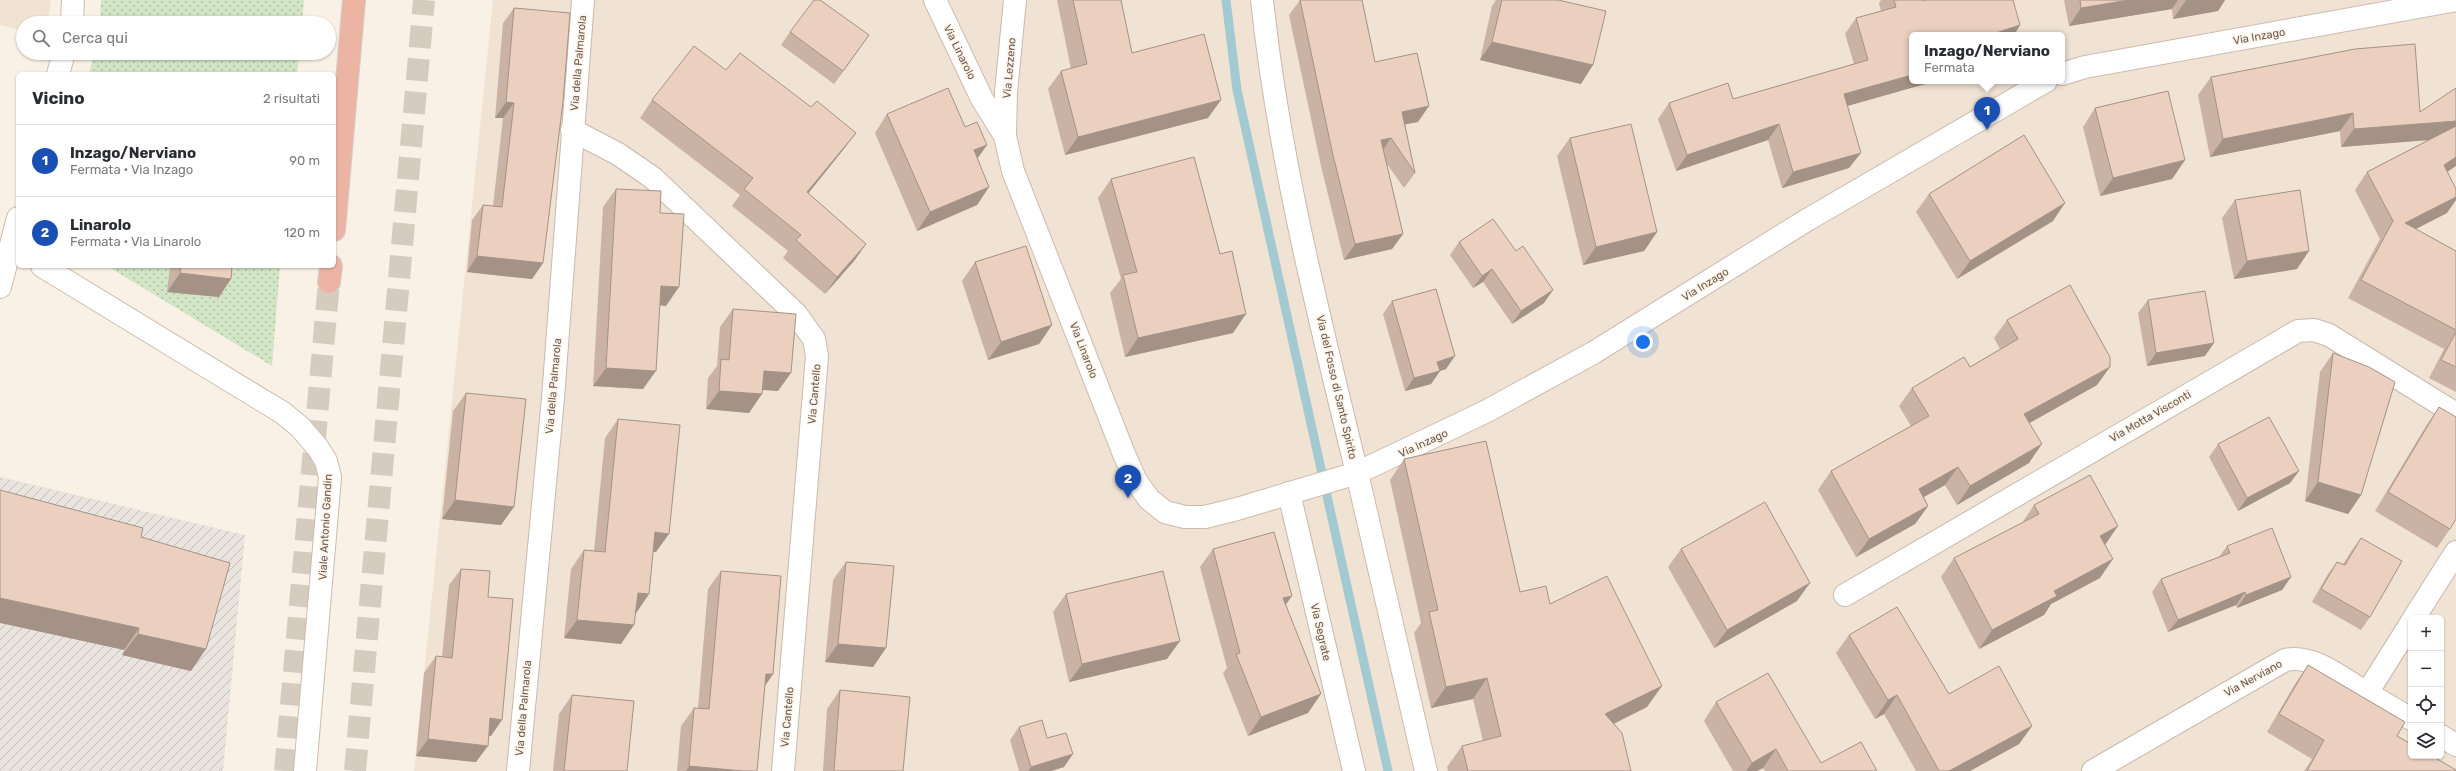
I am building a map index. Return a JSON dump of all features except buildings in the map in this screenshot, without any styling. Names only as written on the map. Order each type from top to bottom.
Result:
[{"type":"highway","points":[[336,207],[354,0]]},
{"type":"street","points":[[73,16],[74,0]]},
{"type":"street","name":"Via della Palmarola","points":[[518,771],[553,398],[583,0]]},
{"type":"street","name":"Via Linarolo","points":[[935,0],[982,99],[1005,136],[1013,171],[1124,454],[1136,482],[1149,499],[1165,512],[1192,518],[1237,509],[1357,473]]},
{"type":"street","name":"Via Lezzeno","points":[[1005,136],[1006,92],[1015,0]]},
{"type":"street","name":"Via del Fosso di Santo Spirito","points":[[1262,0],[1268,60],[1284,158],[1426,771]]},
{"type":"street","name":"Via Inzago","points":[[2065,73],[2085,67],[2456,0]]},
{"type":"street","points":[[59,72],[62,60]]},
{"type":"street","name":"Via Inzago","points":[[1357,473],[1487,411],[1587,357],[1807,220],[2041,84]]},
{"type":"street","name":"Via Cantello","points":[[572,130],[618,154],[653,178],[784,302],[806,326],[814,339],[817,356],[782,771]]},
{"type":"street","points":[[0,287],[14,249],[16,234]]},
{"type":"street","name":"Viale Antonio Gandin","points":[[45,268],[277,409],[310,437],[326,461],[330,477],[326,542],[305,771]]},
{"type":"street","name":"Via Motta Visconti","points":[[1846,595],[2298,331],[2314,330],[2329,335],[2456,414]]},
{"type":"street","name":"Via Segrate","points":[[1289,493],[1354,771]]},
{"type":"street","points":[[2416,615],[2456,552]]},
{"type":"street","points":[[2367,693],[2408,628]]},
{"type":"street","name":"Via Nerviano","points":[[2093,771],[2285,660],[2298,658],[2314,663],[2408,717]]},
{"type":"street","points":[[2444,738],[2456,745]]},
{"type":"shaded area","points":[[0,0],[51,0],[48,16],[16,16],[16,29],[0,25]]},
{"type":"shaded area","points":[[493,0],[2456,0],[2456,771],[414,771]]},
{"type":"shaded area","points":[[0,477],[245,535],[223,771],[0,771]]},
{"type":"green space","points":[[101,0],[304,0],[303,16],[100,16]]},
{"type":"green space","points":[[92,60],[298,60],[297,72],[89,72]]},
{"type":"green space","points":[[110,268],[280,268],[272,366]]},
{"type":"waterway","points":[[1226,0],[1237,90],[1388,771]]},
{"type":"tunnel","points":[[355,771],[424,0]]},
{"type":"tunnel","points":[[285,771],[329,282]]},
{"type":"place","name":"Inzago/Nerviano","points":[[1987,130]]},
{"type":"place","name":"Linarolo","points":[[1128,498]]}]
